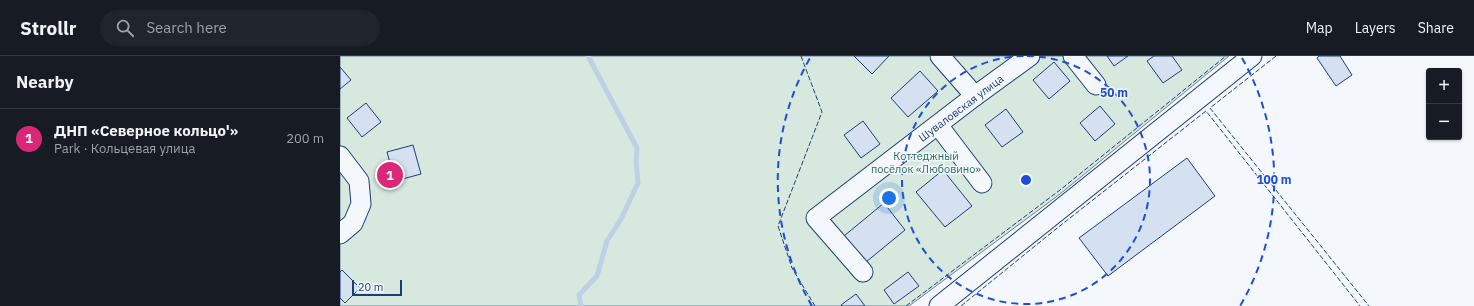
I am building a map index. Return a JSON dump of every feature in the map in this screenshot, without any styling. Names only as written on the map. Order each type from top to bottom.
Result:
[{"type":"street","points":[[940,56],[975,96]]},
{"type":"street","name":"Шуваловская улица","points":[[863,272],[816,218],[975,96],[1030,56]]},
{"type":"street","points":[[1073,56],[1096,85]]},
{"type":"street","points":[[939,306],[1252,56]]},
{"type":"street","points":[[938,125],[982,183]]},
{"type":"street","points":[[340,156],[359,181],[361,204],[353,223],[340,234]]},
{"type":"green space","name":"Коттеджный посёлок «Любовино»","points":[[340,56],[1229,56],[1060,194],[909,306],[340,306]]},
{"type":"building","points":[[854,56],[889,56],[872,74]]},
{"type":"building","points":[[1107,56],[1128,56],[1114,66]]},
{"type":"building","points":[[1154,56],[1172,56],[1182,70],[1163,83],[1147,61]]},
{"type":"building","points":[[1319,56],[1340,56],[1352,75],[1336,86],[1317,58]]},
{"type":"building","points":[[1054,62],[1070,81],[1049,99],[1033,80]]},
{"type":"building","points":[[340,67],[351,80],[340,89]]},
{"type":"building","points":[[920,71],[938,91],[908,117],[891,98]]},
{"type":"building","points":[[366,103],[381,122],[362,137],[347,118]]},
{"type":"building","points":[[1100,106],[1115,124],[1095,141],[1080,123]]},
{"type":"building","points":[[1006,109],[1023,132],[1002,147],[985,125]]},
{"type":"building","points":[[863,121],[880,144],[861,158],[844,135]]},
{"type":"building","points":[[413,145],[421,174],[395,181],[387,152]]},
{"type":"building","points":[[1187,158],[1215,196],[1108,276],[1079,238]]},
{"type":"building","points":[[943,170],[972,206],[945,227],[916,192]]},
{"type":"building","points":[[884,203],[905,230],[866,262],[844,236]]},
{"type":"building","points":[[342,270],[360,288],[345,303],[340,298],[340,272]]},
{"type":"building","points":[[908,272],[919,286],[894,304],[884,290]]},
{"type":"building","points":[[856,294],[865,306],[841,305]]},
{"type":"waterway","points":[[581,306],[579,295],[597,276],[607,241],[621,219],[638,183],[636,161],[637,148],[588,56]]},
{"type":"fence","points":[[801,56],[822,112],[778,226],[792,268],[815,306]]},
{"type":"fence","points":[[906,306],[1060,190],[1226,56]]},
{"type":"fence","points":[[1276,56],[1210,108],[1369,306]]},
{"type":"fence","points":[[961,306],[1206,111],[1360,306]]},
{"type":"place","name":"ДНП «Северное кольцо'»","points":[[390,175]]}]
